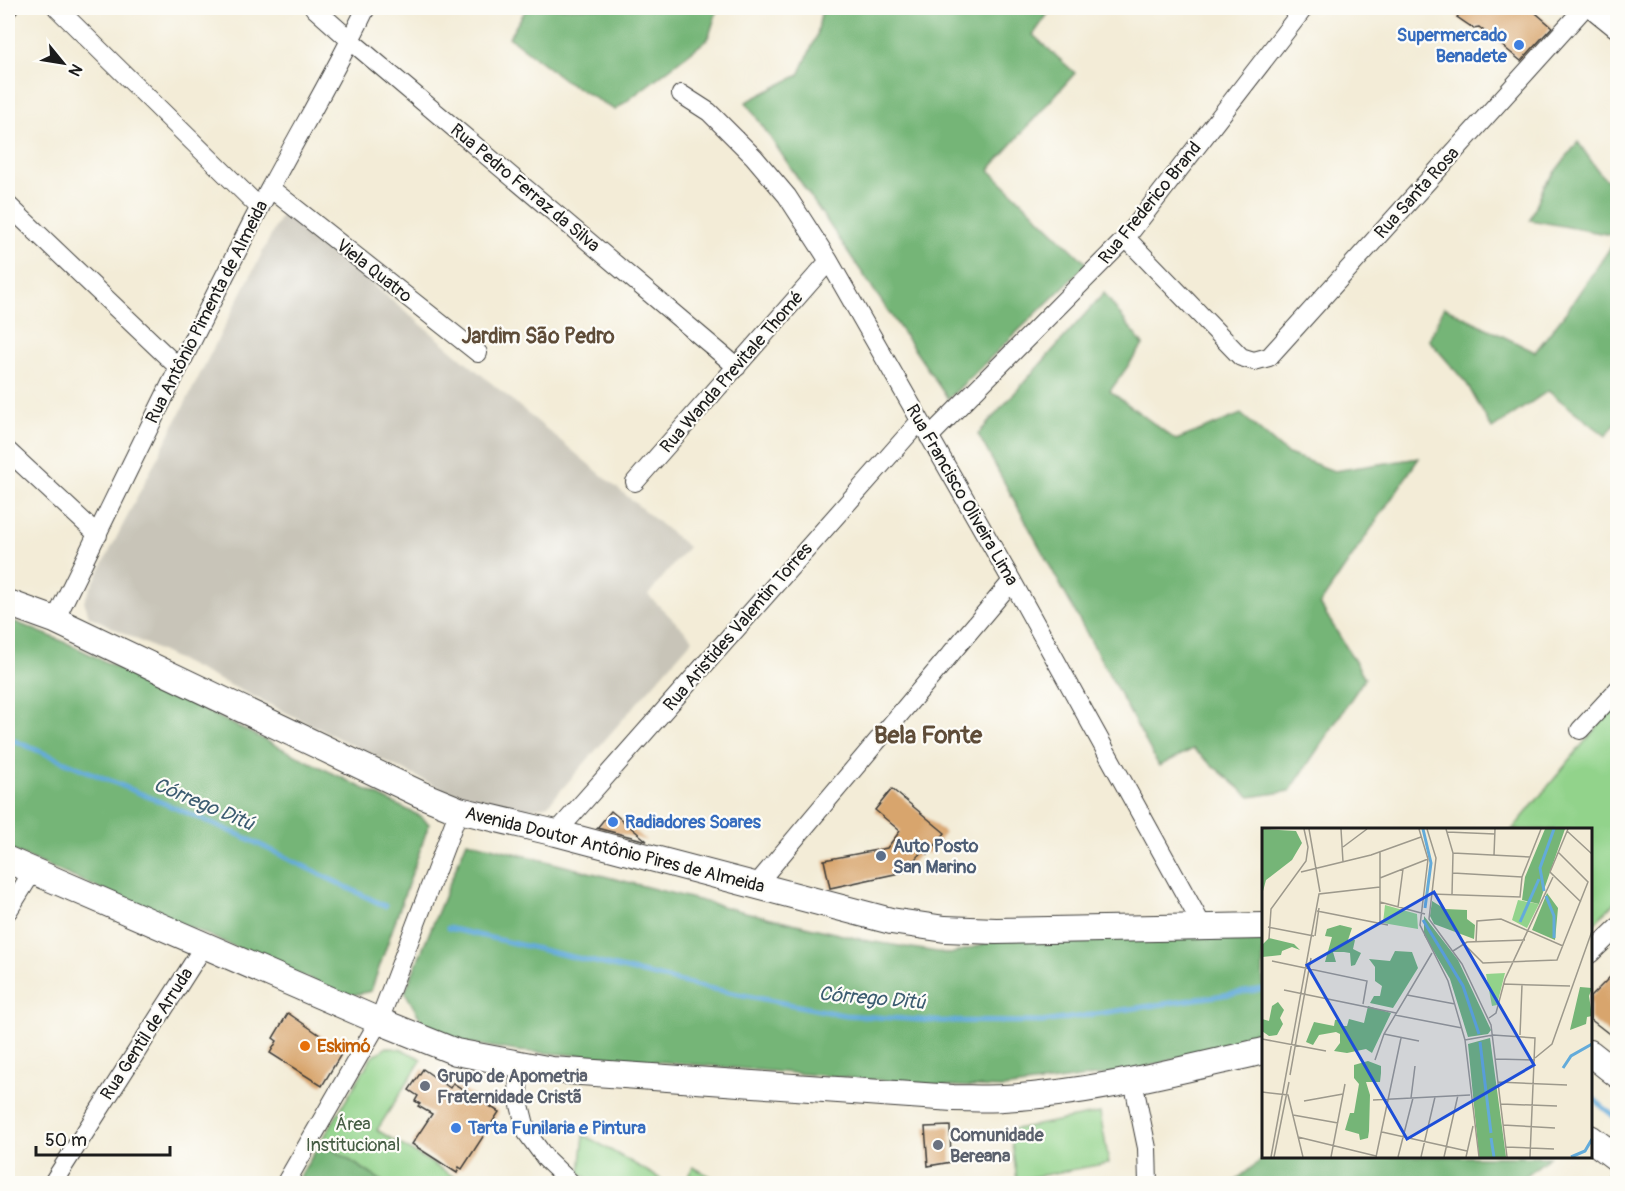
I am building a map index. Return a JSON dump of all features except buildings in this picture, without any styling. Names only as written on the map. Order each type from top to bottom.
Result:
[{"type":"main road","points":[[1597,8],[1617,24]]},
{"type":"main road","name":"Avenida Doutor Antônio Pires de Almeida","points":[[8,603],[55,620],[420,794],[459,810],[556,833],[891,921],[945,929],[996,931],[1262,926]]},
{"type":"main road","points":[[8,860],[379,1022],[456,1052],[519,1065],[552,1070],[953,1098],[1004,1098],[1133,1081],[1262,1051]]},
{"type":"main road","points":[[1592,1055],[1617,1075]]},
{"type":"main road","points":[[1592,1140],[1617,1159]]},
{"type":"street","points":[[57,8],[260,208]]},
{"type":"street","name":"Rua Pedro Ferraz da Silva","points":[[314,8],[737,367]]},
{"type":"street","name":"Rua Antônio Pimenta de Almeida","points":[[55,620],[178,367],[366,8]]},
{"type":"street","name":"Rua Santa Rosa","points":[[1126,238],[1241,357],[1254,361],[1269,357],[1584,8]]},
{"type":"street","name":"Rua Frederico Brand","points":[[925,429],[1126,238],[1300,12]]},
{"type":"street","name":"Rua Francisco Oliveira Lima","points":[[681,94],[710,112],[754,157],[787,196],[829,261],[1012,581],[1203,927]]},
{"type":"street","name":"Viela Quatro","points":[[270,188],[478,353]]},
{"type":"street","points":[[8,205],[178,367]]},
{"type":"street","name":"Rua Wanda Previtale Thomé","points":[[635,482],[829,261]]},
{"type":"street","name":"Rua Aristides Valentin Torres","points":[[556,833],[925,429]]},
{"type":"street","points":[[8,451],[98,535]]},
{"type":"street","points":[[756,885],[1012,581]]},
{"type":"street","points":[[1580,730],[1617,689]]},
{"type":"street","points":[[285,1184],[379,1022],[459,810]]},
{"type":"street","points":[[8,911],[33,871]]},
{"type":"street","points":[[1592,952],[1617,927]]},
{"type":"street","name":"Rua Gentil de Arruda","points":[[52,1184],[204,946]]},
{"type":"street","points":[[519,1065],[518,1097],[527,1133],[546,1159],[572,1184]]},
{"type":"street","points":[[1133,1081],[1147,1148],[1148,1184]]},
{"type":"street","points":[[1613,1184],[1617,1177]]},
{"type":"shaded area","points":[[284,210],[688,547],[648,595],[693,639],[548,805],[519,813],[444,790],[89,616],[84,601]]},
{"type":"green space","points":[[527,8],[718,8],[708,39],[615,110],[566,81],[509,37]]},
{"type":"green space","points":[[822,8],[1052,8],[1033,35],[1075,73],[989,170],[1087,264],[948,399],[746,102],[799,75],[817,35]]},
{"type":"green space","points":[[1578,142],[1601,175],[1617,188],[1617,236],[1530,220],[1544,186]]},
{"type":"green space","points":[[1617,238],[1617,421],[1606,436],[1548,391],[1492,429],[1467,384],[1429,340],[1444,307],[1535,352],[1566,312]]},
{"type":"green space","points":[[1104,293],[1143,345],[1110,391],[1176,440],[1241,414],[1286,453],[1334,471],[1419,458],[1320,604],[1365,678],[1290,791],[1250,797],[1193,749],[1159,766],[978,434]]},
{"type":"green space","points":[[8,619],[67,643],[420,816],[429,824],[371,991],[349,996],[8,849]]},
{"type":"green space","points":[[1615,705],[1617,706],[1617,900],[1592,926],[1592,828],[1514,828]]},
{"type":"green space","points":[[467,841],[868,941],[950,954],[1005,938],[1262,936],[1262,1034],[1133,1071],[1003,1088],[947,1086],[517,1051],[455,1041],[425,1027],[405,992]]},
{"type":"green space","name":"Área Institucional","points":[[387,1047],[403,1050],[422,1059],[377,1130],[464,1183],[385,1183],[321,1142],[371,1058]]},
{"type":"green space","points":[[1100,1113],[1109,1163],[1017,1180],[1010,1130]]},
{"type":"green space","points":[[584,1135],[668,1183],[593,1183],[580,1173]]},
{"type":"green space","points":[[321,1142],[385,1183],[295,1184]]},
{"type":"green space","points":[[1264,1158],[1548,1158],[1517,1183],[1232,1183]]},
{"type":"green space","points":[[693,1167],[723,1183],[684,1183]]},
{"type":"waterway","name":"Córrego Ditú","points":[[8,738],[242,836],[385,906]]},
{"type":"waterway","name":"Córrego Ditú","points":[[448,928],[703,987],[844,1015],[936,1021],[1042,1022],[1262,989]]},
{"type":"waterway","name":"Córrego Ditú","points":[[1592,1098],[1618,1120]]},
{"type":"place","name":"Supermercado Benadete","points":[[1519,45]]},
{"type":"place","name":"Radiadores Soares","points":[[613,822]]},
{"type":"place","name":"Auto Posto San Marino","points":[[881,856]]},
{"type":"place","name":"Eskimó","points":[[305,1046]]},
{"type":"place","name":"Grupo de Apometria Fraternidade Cristã","points":[[425,1086]]},
{"type":"place","name":"Tarta Funilaria e Pintura","points":[[456,1128]]},
{"type":"place","name":"Comunidade Bereana","points":[[938,1145]]},
{"type":"district","name":"Jardim São Pedro","points":[[538,336]]},
{"type":"district","name":"Bela Fonte","points":[[928,735]]}]
